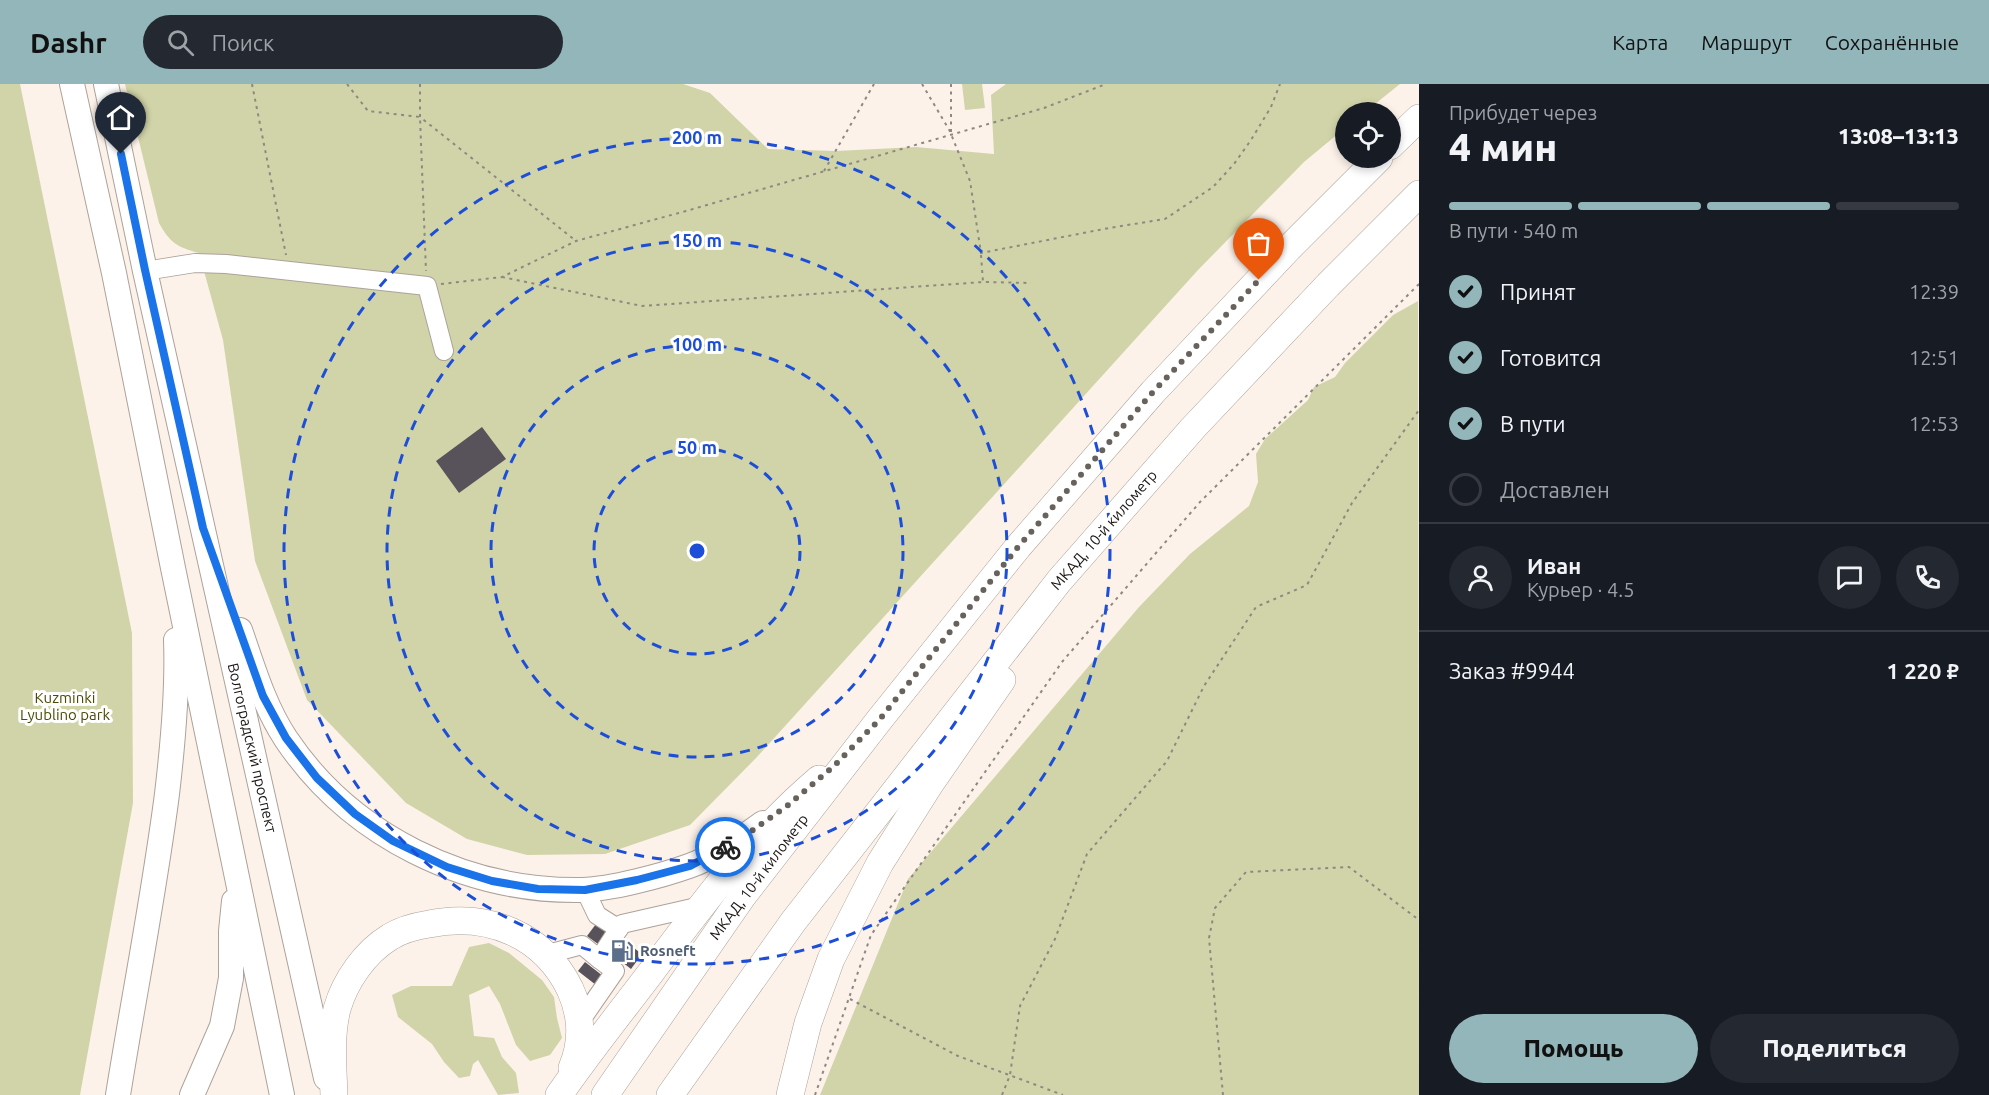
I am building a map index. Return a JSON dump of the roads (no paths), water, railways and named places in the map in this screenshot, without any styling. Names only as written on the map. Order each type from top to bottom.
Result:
[{"type":"highway","points":[[1401,135],[1419,118]]},
{"type":"highway","name":"МКАД, 10-й километр","points":[[605,1095],[742,897],[880,719],[1018,547],[1153,392],[1289,248],[1369,168]]},
{"type":"highway","name":"МКАД, 10-й километр","points":[[670,1095],[793,922],[1059,581],[1193,428],[1328,285],[1419,194]]},
{"type":"highway","points":[[790,1095],[808,1023],[831,959],[880,863],[930,784],[994,693],[1059,581]]},
{"type":"highway","points":[[561,1092],[738,860],[787,806],[834,766],[880,719]]},
{"type":"highway","points":[[332,1095],[332,1042],[337,1009],[348,982],[369,954],[390,936],[415,927],[449,920],[486,923],[515,932],[532,943],[562,974],[576,1003],[581,1041],[576,1059],[561,1092]]},
{"type":"main road","points":[[72,84],[114,273],[282,1095]]},
{"type":"main road","name":"Волгоградский проспект","points":[[106,84],[145,270],[332,1095]]},
{"type":"main road","points":[[203,528],[263,696],[286,738],[317,778],[355,814],[393,841],[447,867],[492,881],[538,889],[585,890],[637,880],[690,866],[739,840],[787,806]]},
{"type":"main road","points":[[117,1095],[160,853],[173,739],[177,668],[173,568]]},
{"type":"main road","points":[[192,1095],[222,1026],[231,978],[231,931],[236,875]]},
{"type":"main road","points":[[776,1095],[808,1023]]},
{"type":"lane","points":[[145,270],[195,263],[226,264],[427,286],[444,351]]},
{"type":"lane","points":[[585,890],[597,915],[619,929]]},
{"type":"lane","points":[[599,959],[622,924],[701,906]]},
{"type":"lane","points":[[544,955],[582,945],[615,971],[579,1023]]},
{"type":"place","name":"Rosneft","points":[[622,951]]},
{"type":"park label","name":"Kuzminki Lyublino park","points":[[65,706]]}]
